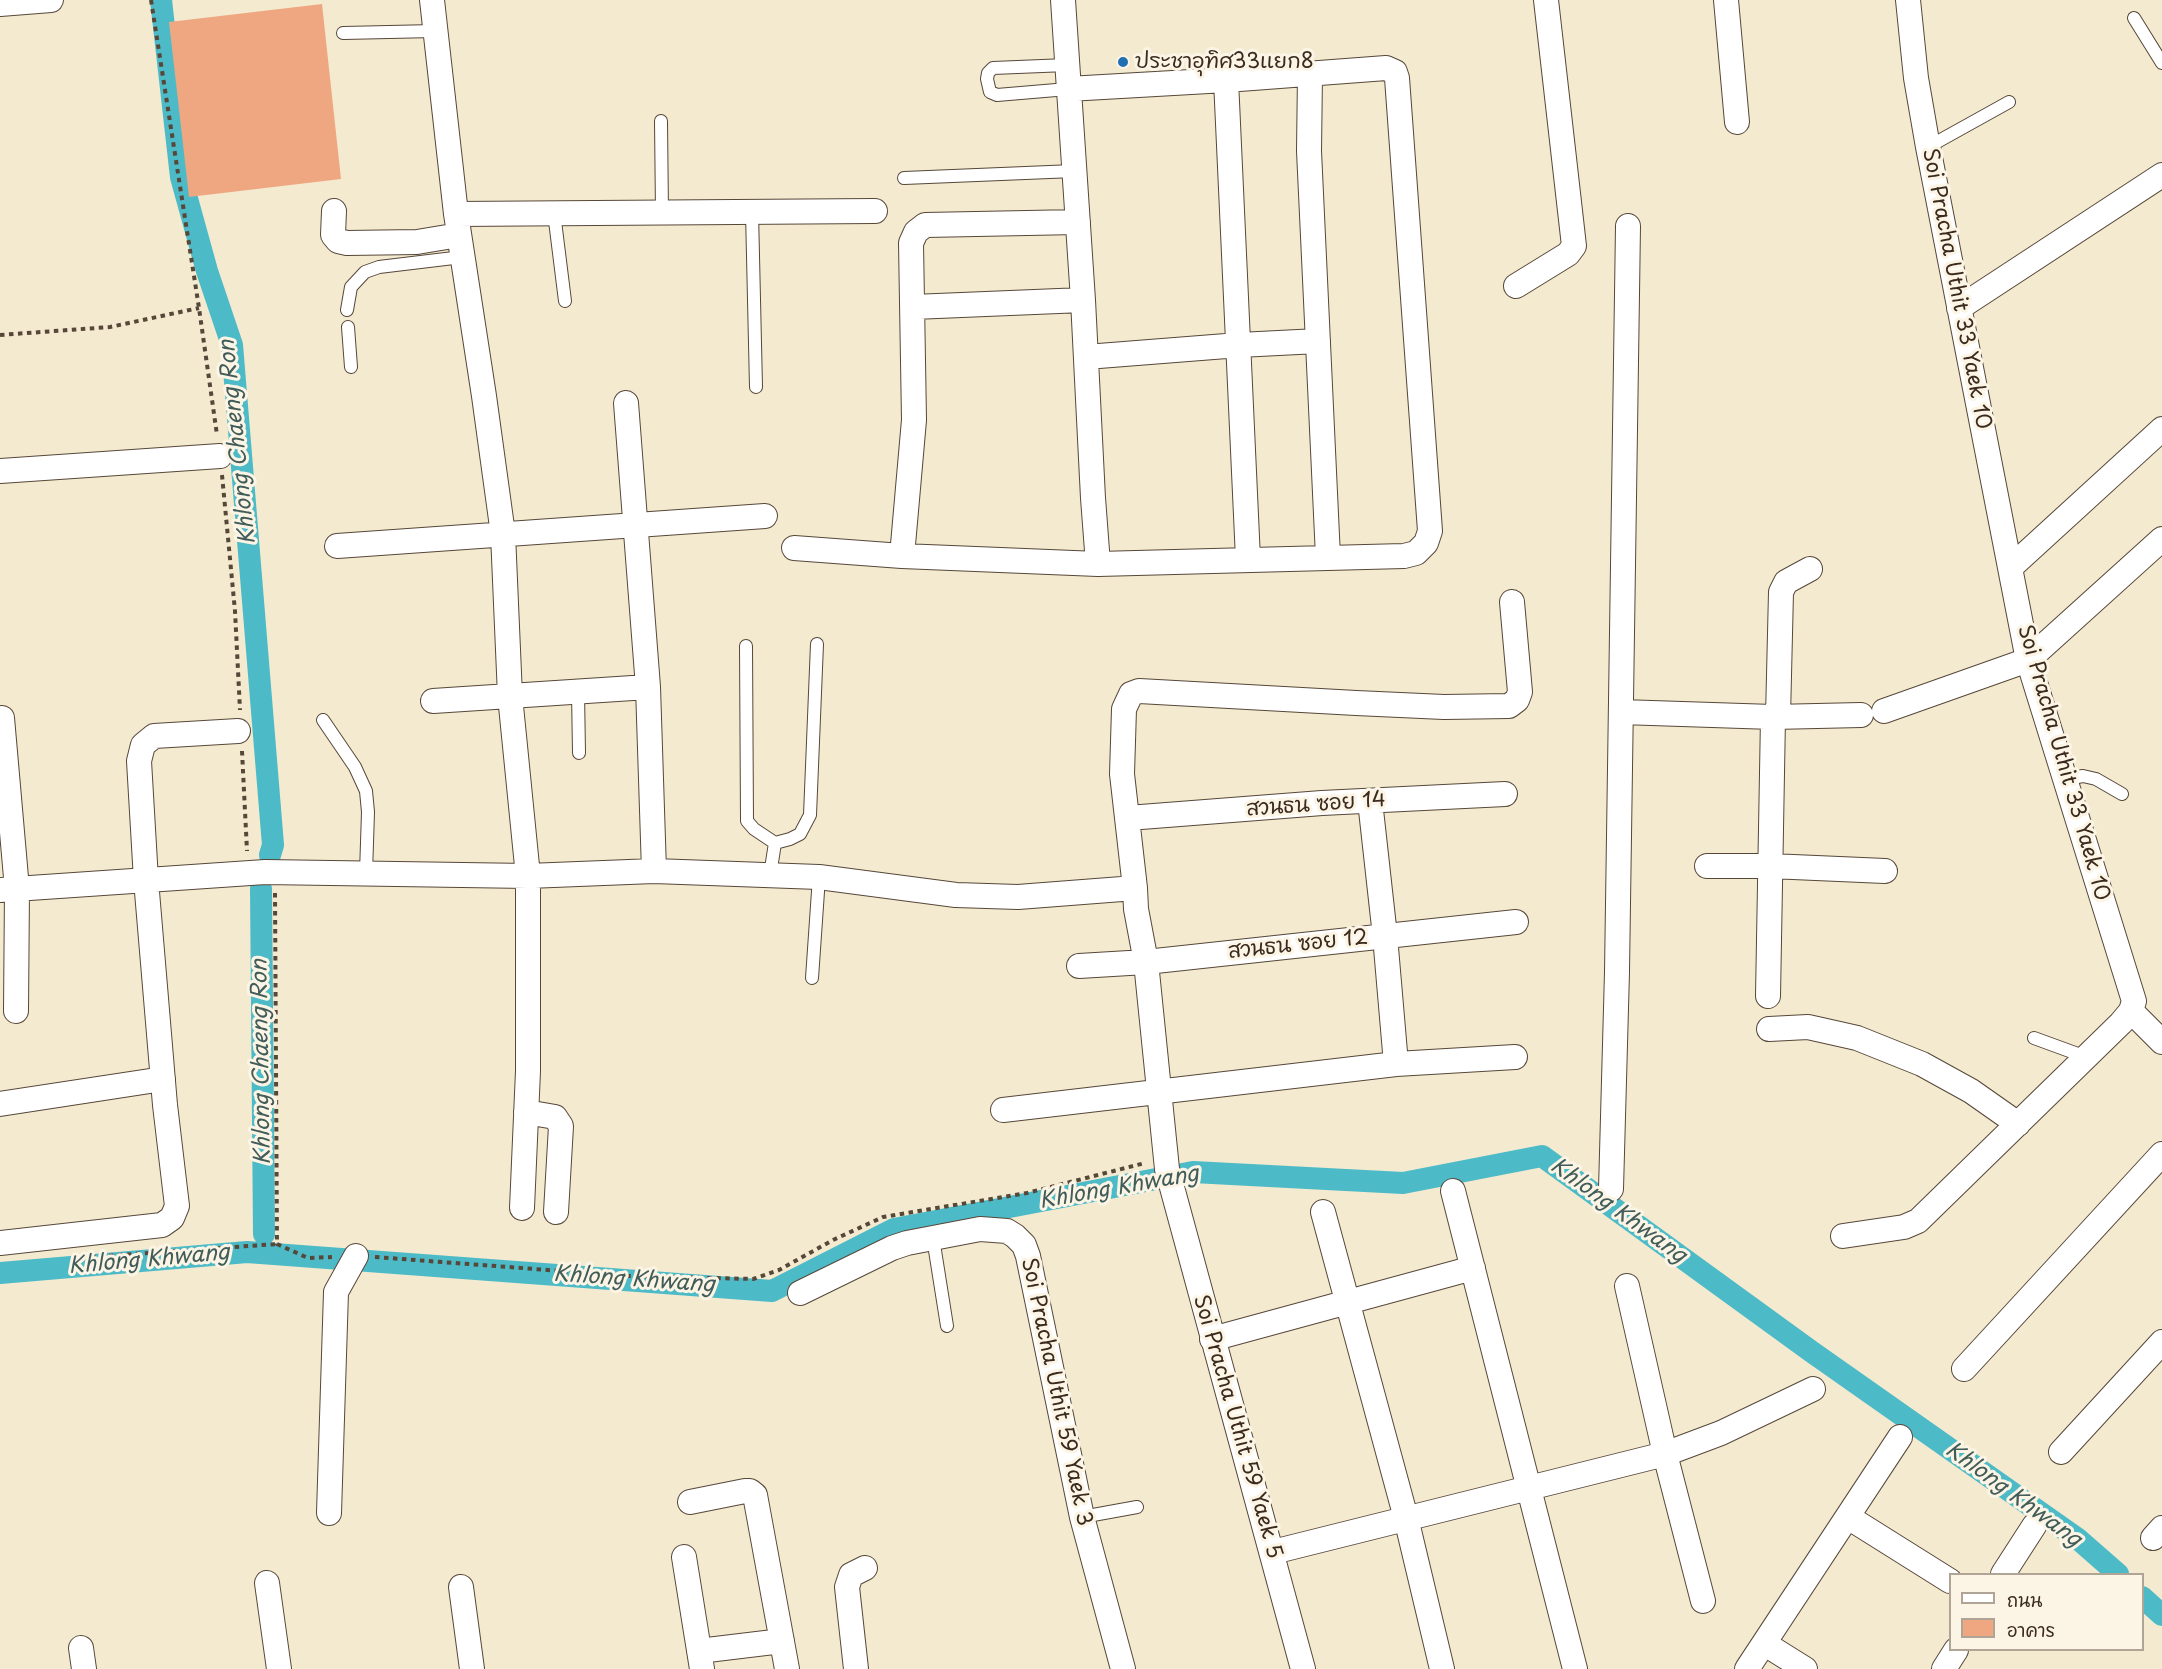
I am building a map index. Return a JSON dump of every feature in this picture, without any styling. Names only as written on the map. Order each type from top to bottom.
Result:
[{"type":"street","points":[[0,4],[51,0]]},
{"type":"street","points":[[432,0],[459,235],[484,396],[502,534],[510,696],[528,876],[526,1112],[522,1208]]},
{"type":"street","points":[[1063,0],[1098,564]]},
{"type":"street","points":[[1516,286],[1568,254],[1574,246],[1546,0]]},
{"type":"street","points":[[1726,0],[1737,122]]},
{"type":"street","name":"Soi Pracha Uthit 33 Yaek 10","points":[[1908,0],[1916,78],[1928,147],[2028,660],[2131,988],[2134,1001],[2131,1011]]},
{"type":"street","points":[[794,548],[1098,564],[1404,556],[1416,553],[1426,543],[1430,531],[1395,72],[1386,68],[1226,80],[1067,77]]},
{"type":"street","points":[[1310,74],[1309,151],[1328,557]]},
{"type":"street","points":[[1226,80],[1248,559]]},
{"type":"street","points":[[1959,308],[2162,175]]},
{"type":"street","points":[[334,211],[333,235],[338,241],[347,243],[417,242],[459,235],[554,213],[875,211]]},
{"type":"street","points":[[902,555],[914,420],[911,243],[916,232],[925,225],[1078,222]]},
{"type":"street","points":[[1611,1189],[1628,226]]},
{"type":"street","points":[[913,307],[1083,300]]},
{"type":"street","points":[[1086,357],[1318,341]]},
{"type":"street","points":[[626,403],[648,687],[654,871]]},
{"type":"street","points":[[2010,568],[2162,429]]},
{"type":"street","points":[[0,471],[220,456]]},
{"type":"street","points":[[337,546],[765,516]]},
{"type":"street","points":[[1621,712],[1776,717],[1873,713],[2028,660],[2159,548]]},
{"type":"street","points":[[1768,996],[1770,866],[1781,592],[1786,582],[1810,568]]},
{"type":"street","name":"Soi Pracha Uthit 59 Yaek 5","points":[[1303,1669],[1168,1171],[1146,962],[1136,909],[1122,774],[1124,710],[1129,696],[1134,692],[1422,706],[1509,706],[1517,700],[1520,692],[1512,602]]},
{"type":"street","points":[[433,700],[648,687]]},
{"type":"street","points":[[2,718],[16,1011]]},
{"type":"street","points":[[0,1243],[162,1225],[172,1218],[177,1206],[163,1079],[146,880],[139,761],[143,745],[154,736],[238,731]]},
{"type":"street","name":"สวนธน ซอย 14","points":[[1128,818],[1505,794]]},
{"type":"street","points":[[1370,801],[1396,1064]]},
{"type":"street","points":[[1707,866],[1885,871]]},
{"type":"street","points":[[9,889],[275,873],[528,876],[654,871],[819,877],[966,895],[1018,897],[1135,888]]},
{"type":"street","name":"สวนธน ซอย 12","points":[[1079,966],[1146,962],[1516,922]]},
{"type":"street","points":[[1843,1236],[1904,1227],[1918,1221],[2131,1011],[2162,1042]]},
{"type":"street","points":[[1769,1029],[1808,1027],[1857,1038],[1922,1064],[1971,1091],[2018,1124]]},
{"type":"street","points":[[1003,1110],[1396,1064],[1515,1057]]},
{"type":"street","points":[[0,1104],[163,1079]]},
{"type":"street","points":[[526,1112],[555,1117],[561,1126],[556,1212]]},
{"type":"street","points":[[1964,1369],[2162,1154]]},
{"type":"street","points":[[1453,1191],[1575,1669]]},
{"type":"street","points":[[1323,1212],[1406,1518],[1442,1669]]},
{"type":"street","name":"Soi Pracha Uthit 59 Yaek 3","points":[[800,1293],[892,1248],[933,1238],[980,1229],[1006,1230],[1023,1245],[1028,1256],[1082,1517],[1123,1669]]},
{"type":"street","points":[[328,1514],[336,1292],[353,1260]]},
{"type":"street","points":[[1212,1339],[1473,1268]]},
{"type":"street","points":[[1628,1286],[1665,1454],[1703,1601]]},
{"type":"street","points":[[2061,1452],[2162,1342]]},
{"type":"street","points":[[1273,1552],[1665,1454],[1721,1433],[1813,1389]]},
{"type":"street","points":[[1747,1669],[1900,1437]]},
{"type":"street","points":[[690,1502],[745,1491],[750,1491],[755,1495],[787,1669]]},
{"type":"street","points":[[1848,1517],[1949,1580]]},
{"type":"street","points":[[2004,1573],[2034,1526]]},
{"type":"street","points":[[684,1557],[700,1660],[782,1641]]},
{"type":"street","points":[[856,1669],[847,1587],[851,1575],[865,1568]]},
{"type":"street","points":[[267,1583],[279,1669]]},
{"type":"street","points":[[461,1587],[472,1669]]},
{"type":"street","points":[[1765,1644],[1805,1669]]},
{"type":"street","points":[[1944,1669],[1955,1651]]},
{"type":"lane","points":[[2134,18],[2162,63]]},
{"type":"lane","points":[[343,33],[435,30]]},
{"type":"lane","points":[[993,68],[1067,77],[997,95],[990,92],[987,79],[988,73],[993,68]]},
{"type":"lane","points":[[1928,147],[2008,102]]},
{"type":"lane","points":[[661,121],[662,213]]},
{"type":"lane","points":[[904,178],[1074,171]]},
{"type":"lane","points":[[752,212],[756,387]]},
{"type":"lane","points":[[554,213],[565,301]]},
{"type":"lane","points":[[347,310],[351,287],[365,272],[459,235]]},
{"type":"lane","points":[[348,327],[351,367]]},
{"type":"lane","points":[[746,646],[747,821],[754,829],[775,843],[800,834],[810,815],[817,644]]},
{"type":"lane","points":[[578,692],[579,753]]},
{"type":"lane","points":[[323,720],[355,767],[366,791],[368,812],[366,873]]},
{"type":"lane","points":[[2066,779],[2083,776],[2096,779],[2122,794]]},
{"type":"lane","points":[[771,875],[775,843]]},
{"type":"lane","points":[[812,978],[819,877]]},
{"type":"lane","points":[[2034,1038],[2086,1057]]},
{"type":"lane","points":[[933,1238],[947,1326]]},
{"type":"lane","points":[[1082,1517],[1137,1507]]},
{"type":"path","points":[[0,335],[110,327],[199,308]]},
{"type":"path","points":[[275,873],[277,1244]]},
{"type":"path","points":[[81,1258],[277,1244],[308,1258],[628,1275],[753,1279],[779,1270],[833,1240],[883,1217],[1168,1171]]},
{"type":"building","points":[[322,4],[341,179],[189,197],[169,22]]},
{"type":"waterway","name":"Khlong Chaeng Ron","points":[[161,0],[181,177],[207,271],[232,345],[273,845],[270,855]]},
{"type":"waterway","name":"Khlong Chaeng Ron","points":[[261,889],[264,1234]]},
{"type":"waterway","name":"Khlong Khwang","points":[[0,1273],[247,1252],[772,1291],[894,1229],[1193,1172],[1403,1183],[1542,1156],[1812,1352],[2078,1539],[2117,1573]]},
{"type":"waterway","name":"Khlong Khwang","points":[[2144,1599],[2162,1615]]},
{"type":"place","name":"ประชาอุทิศ33แยก8","points":[[1123,62]]}]
